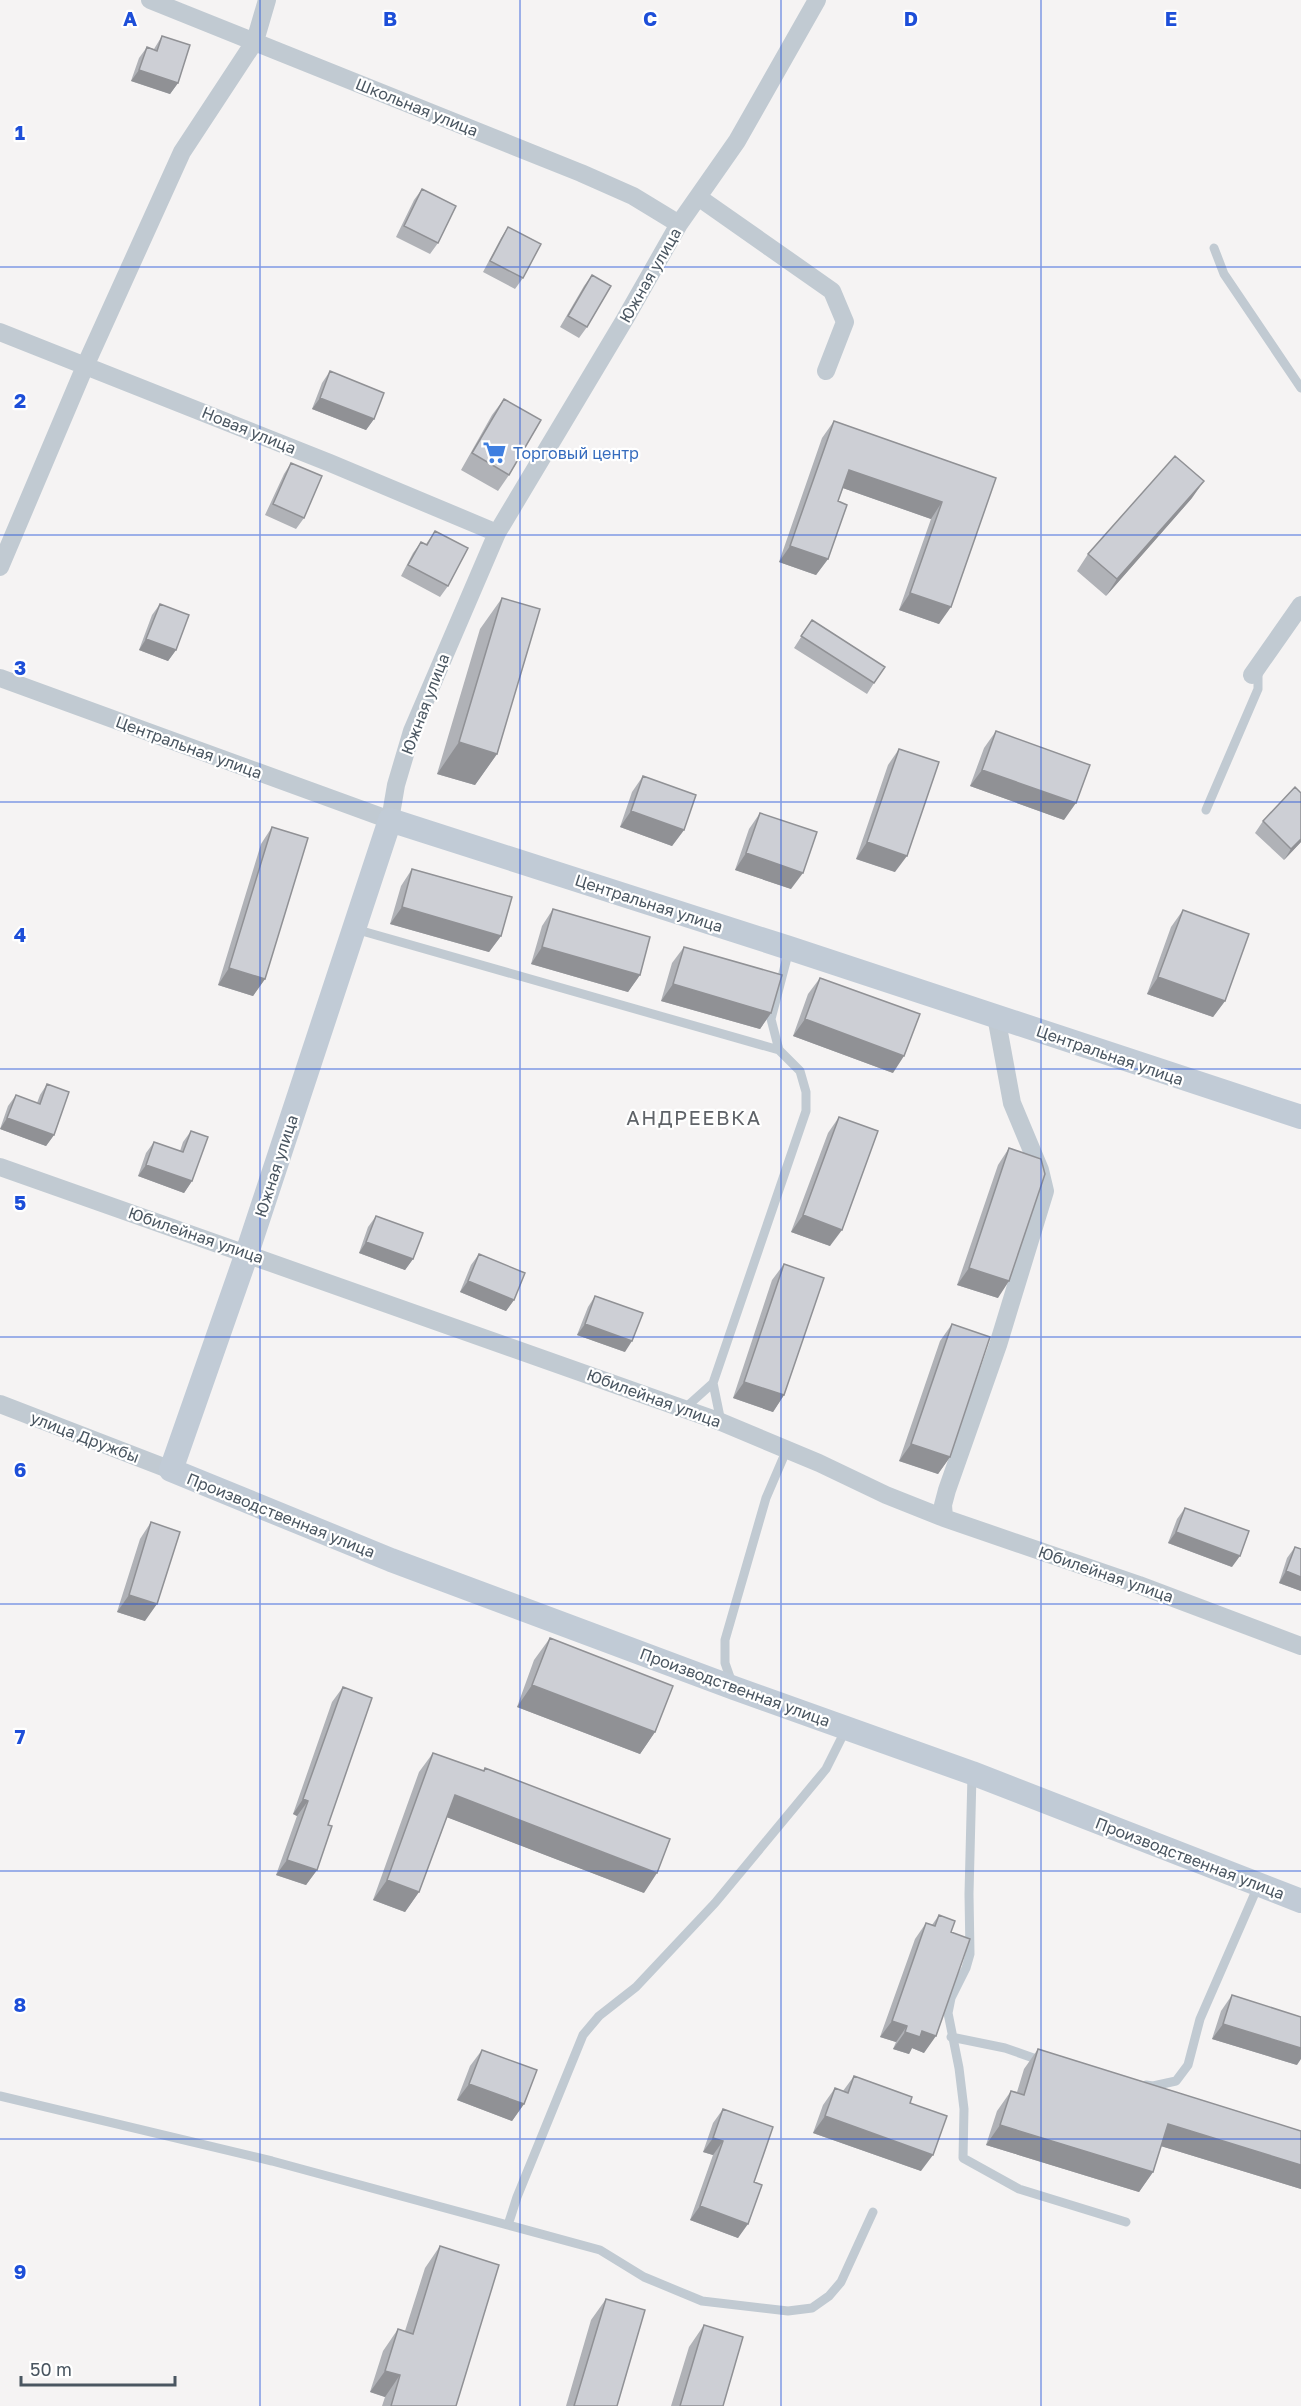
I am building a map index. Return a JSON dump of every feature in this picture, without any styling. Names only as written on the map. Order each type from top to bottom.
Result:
[{"type":"street","name":"Школьная улица","points":[[150,0],[581,173],[633,196],[679,224]]},
{"type":"street","points":[[0,567],[86,364],[182,152],[255,41],[267,0]]},
{"type":"street","name":"Южная улица","points":[[171,1470],[247,1253],[390,820],[396,785],[412,731],[497,533],[679,224],[737,141],[817,0]]},
{"type":"street","points":[[698,197],[832,291],[845,322],[826,371]]},
{"type":"street","name":"Новая улица","points":[[0,332],[86,364],[497,533]]},
{"type":"street","points":[[1255,670],[1301,605]]},
{"type":"street","name":"Центральная улица","points":[[0,678],[390,820],[789,948],[1198,1085],[1301,1117]]},
{"type":"street","points":[[944,1518],[943,1505],[947,1490],[998,1345],[1045,1191],[1040,1170],[1012,1102],[996,1016]]},
{"type":"street","name":"Юбилейная улица","points":[[0,1167],[721,1422],[787,1449],[886,1496],[1139,1585],[1301,1646]]},
{"type":"street","name":"улица Дружбы","points":[[0,1404],[171,1470]]},
{"type":"street","name":"Производственная улица","points":[[171,1470],[391,1560],[734,1688],[972,1773],[1301,1901]]},
{"type":"lane","points":[[1214,248],[1224,274],[1301,388]]},
{"type":"lane","points":[[1206,810],[1258,689],[1255,670]]},
{"type":"lane","points":[[354,929],[779,1050],[800,1071],[806,1092],[806,1111],[713,1383],[684,1409]]},
{"type":"lane","points":[[779,1050],[771,1019],[789,948]]},
{"type":"lane","points":[[713,1383],[721,1422]]},
{"type":"lane","points":[[734,1688],[724,1663],[725,1640],[766,1498],[787,1449]]},
{"type":"lane","points":[[508,2225],[517,2197],[583,2035],[599,2016],[636,1987],[715,1903],[826,1768],[847,1727]]},
{"type":"lane","points":[[972,1773],[970,1954],[966,1968],[951,1998],[948,2013],[959,2068],[964,2109],[963,2158],[1019,2189],[1126,2222]]},
{"type":"lane","points":[[1133,2083],[1153,2086],[1176,2081],[1188,2065],[1200,2019],[1259,1884]]},
{"type":"lane","points":[[951,2037],[1005,2048],[1049,2063]]},
{"type":"lane","points":[[0,2096],[272,2162],[600,2250],[645,2277],[702,2301],[788,2310],[812,2308],[842,2282],[873,2212]]},
{"type":"building","points":[[162,36],[190,45],[178,83],[139,70],[147,47],[157,51]]},
{"type":"building","points":[[422,189],[456,206],[438,243],[404,226]]},
{"type":"building","points":[[508,227],[541,244],[523,278],[490,261]]},
{"type":"building","points":[[592,275],[611,286],[587,327],[568,316]]},
{"type":"building","points":[[330,371],[384,393],[374,419],[320,398]]},
{"type":"building","name":"Торговый центр","points":[[504,399],[541,420],[509,475],[472,453]]},
{"type":"building","points":[[834,421],[996,478],[951,607],[910,593],[942,502],[849,470],[838,501],[847,505],[828,559],[790,546]]},
{"type":"building","points":[[1175,456],[1204,481],[1117,579],[1088,554]]},
{"type":"building","points":[[291,463],[322,476],[304,518],[273,504]]},
{"type":"building","points":[[435,531],[468,548],[448,586],[408,565],[421,542],[427,545]]},
{"type":"building","points":[[502,598],[540,609],[497,754],[459,742]]},
{"type":"building","points":[[160,604],[189,615],[176,650],[146,639]]},
{"type":"building","points":[[812,620],[885,667],[874,683],[801,636]]},
{"type":"building","points":[[996,731],[1090,765],[1076,803],[982,770]]},
{"type":"building","points":[[899,749],[939,762],[907,856],[867,842]]},
{"type":"building","points":[[643,776],[696,795],[684,830],[631,811]]},
{"type":"building","points":[[1295,787],[1301,793],[1301,839],[1291,849],[1263,821]]},
{"type":"building","points":[[760,813],[817,832],[803,873],[746,853]]},
{"type":"building","points":[[272,827],[308,838],[265,979],[229,968]]},
{"type":"building","points":[[412,869],[512,897],[501,936],[402,907]]},
{"type":"building","points":[[553,909],[650,937],[640,975],[542,947]]},
{"type":"building","points":[[1183,910],[1249,934],[1225,1001],[1158,977]]},
{"type":"building","points":[[684,947],[782,975],[771,1013],[673,984]]},
{"type":"building","points":[[820,978],[920,1014],[904,1056],[805,1019]]},
{"type":"building","points":[[47,1084],[69,1092],[54,1135],[7,1118],[16,1095],[40,1104]]},
{"type":"building","points":[[839,1117],[878,1131],[842,1230],[803,1215]]},
{"type":"building","points":[[191,1131],[208,1137],[192,1181],[146,1165],[154,1142],[183,1152]]},
{"type":"building","points":[[1009,1148],[1041,1159],[1045,1174],[1009,1281],[969,1268]]},
{"type":"building","points":[[376,1216],[423,1233],[413,1259],[366,1242]]},
{"type":"building","points":[[479,1254],[525,1273],[514,1300],[468,1281]]},
{"type":"building","points":[[784,1264],[824,1278],[784,1395],[744,1382]]},
{"type":"building","points":[[595,1296],[643,1313],[632,1341],[585,1324]]},
{"type":"building","points":[[952,1324],[990,1337],[950,1457],[911,1444]]},
{"type":"building","points":[[1185,1508],[1249,1531],[1240,1556],[1176,1532]]},
{"type":"building","points":[[151,1522],[180,1532],[157,1604],[129,1595]]},
{"type":"building","points":[[1295,1547],[1301,1549],[1301,1577],[1286,1571]]},
{"type":"building","points":[[550,1638],[673,1686],[655,1732],[532,1685]]},
{"type":"building","points":[[343,1687],[372,1698],[328,1825],[332,1826],[317,1870],[287,1860],[308,1801],[303,1799]]},
{"type":"building","points":[[433,1753],[484,1771],[485,1768],[670,1839],[657,1873],[455,1795],[419,1892],[387,1880]]},
{"type":"building","points":[[939,1915],[955,1921],[951,1932],[970,1939],[936,2036],[922,2031],[920,2037],[905,2032],[907,2026],[892,2021],[926,1923],[935,1926]]},
{"type":"building","points":[[1232,1995],[1301,2017],[1301,2048],[1223,2024]]},
{"type":"building","points":[[1038,2049],[1301,2131],[1301,2165],[1168,2124],[1153,2172],[1000,2125],[1011,2091],[1024,2095]]},
{"type":"building","points":[[482,2050],[537,2070],[524,2104],[469,2084]]},
{"type":"building","points":[[854,2076],[912,2097],[910,2103],[947,2116],[933,2155],[825,2116],[835,2088],[848,2093]]},
{"type":"building","points":[[723,2109],[773,2127],[754,2182],[762,2185],[748,2224],[700,2206],[723,2141],[713,2138]]},
{"type":"building","points":[[440,2246],[499,2265],[456,2406],[391,2406],[400,2375],[385,2371],[398,2329],[413,2334]]},
{"type":"building","points":[[606,2299],[645,2310],[617,2406],[574,2406]]},
{"type":"building","points":[[704,2325],[743,2337],[723,2406],[680,2406]]},
{"type":"place","name":"Торговый центр","points":[[495,453]]},
{"type":"district","name":"АНДРЕЕВКА","points":[[694,1118]]}]
